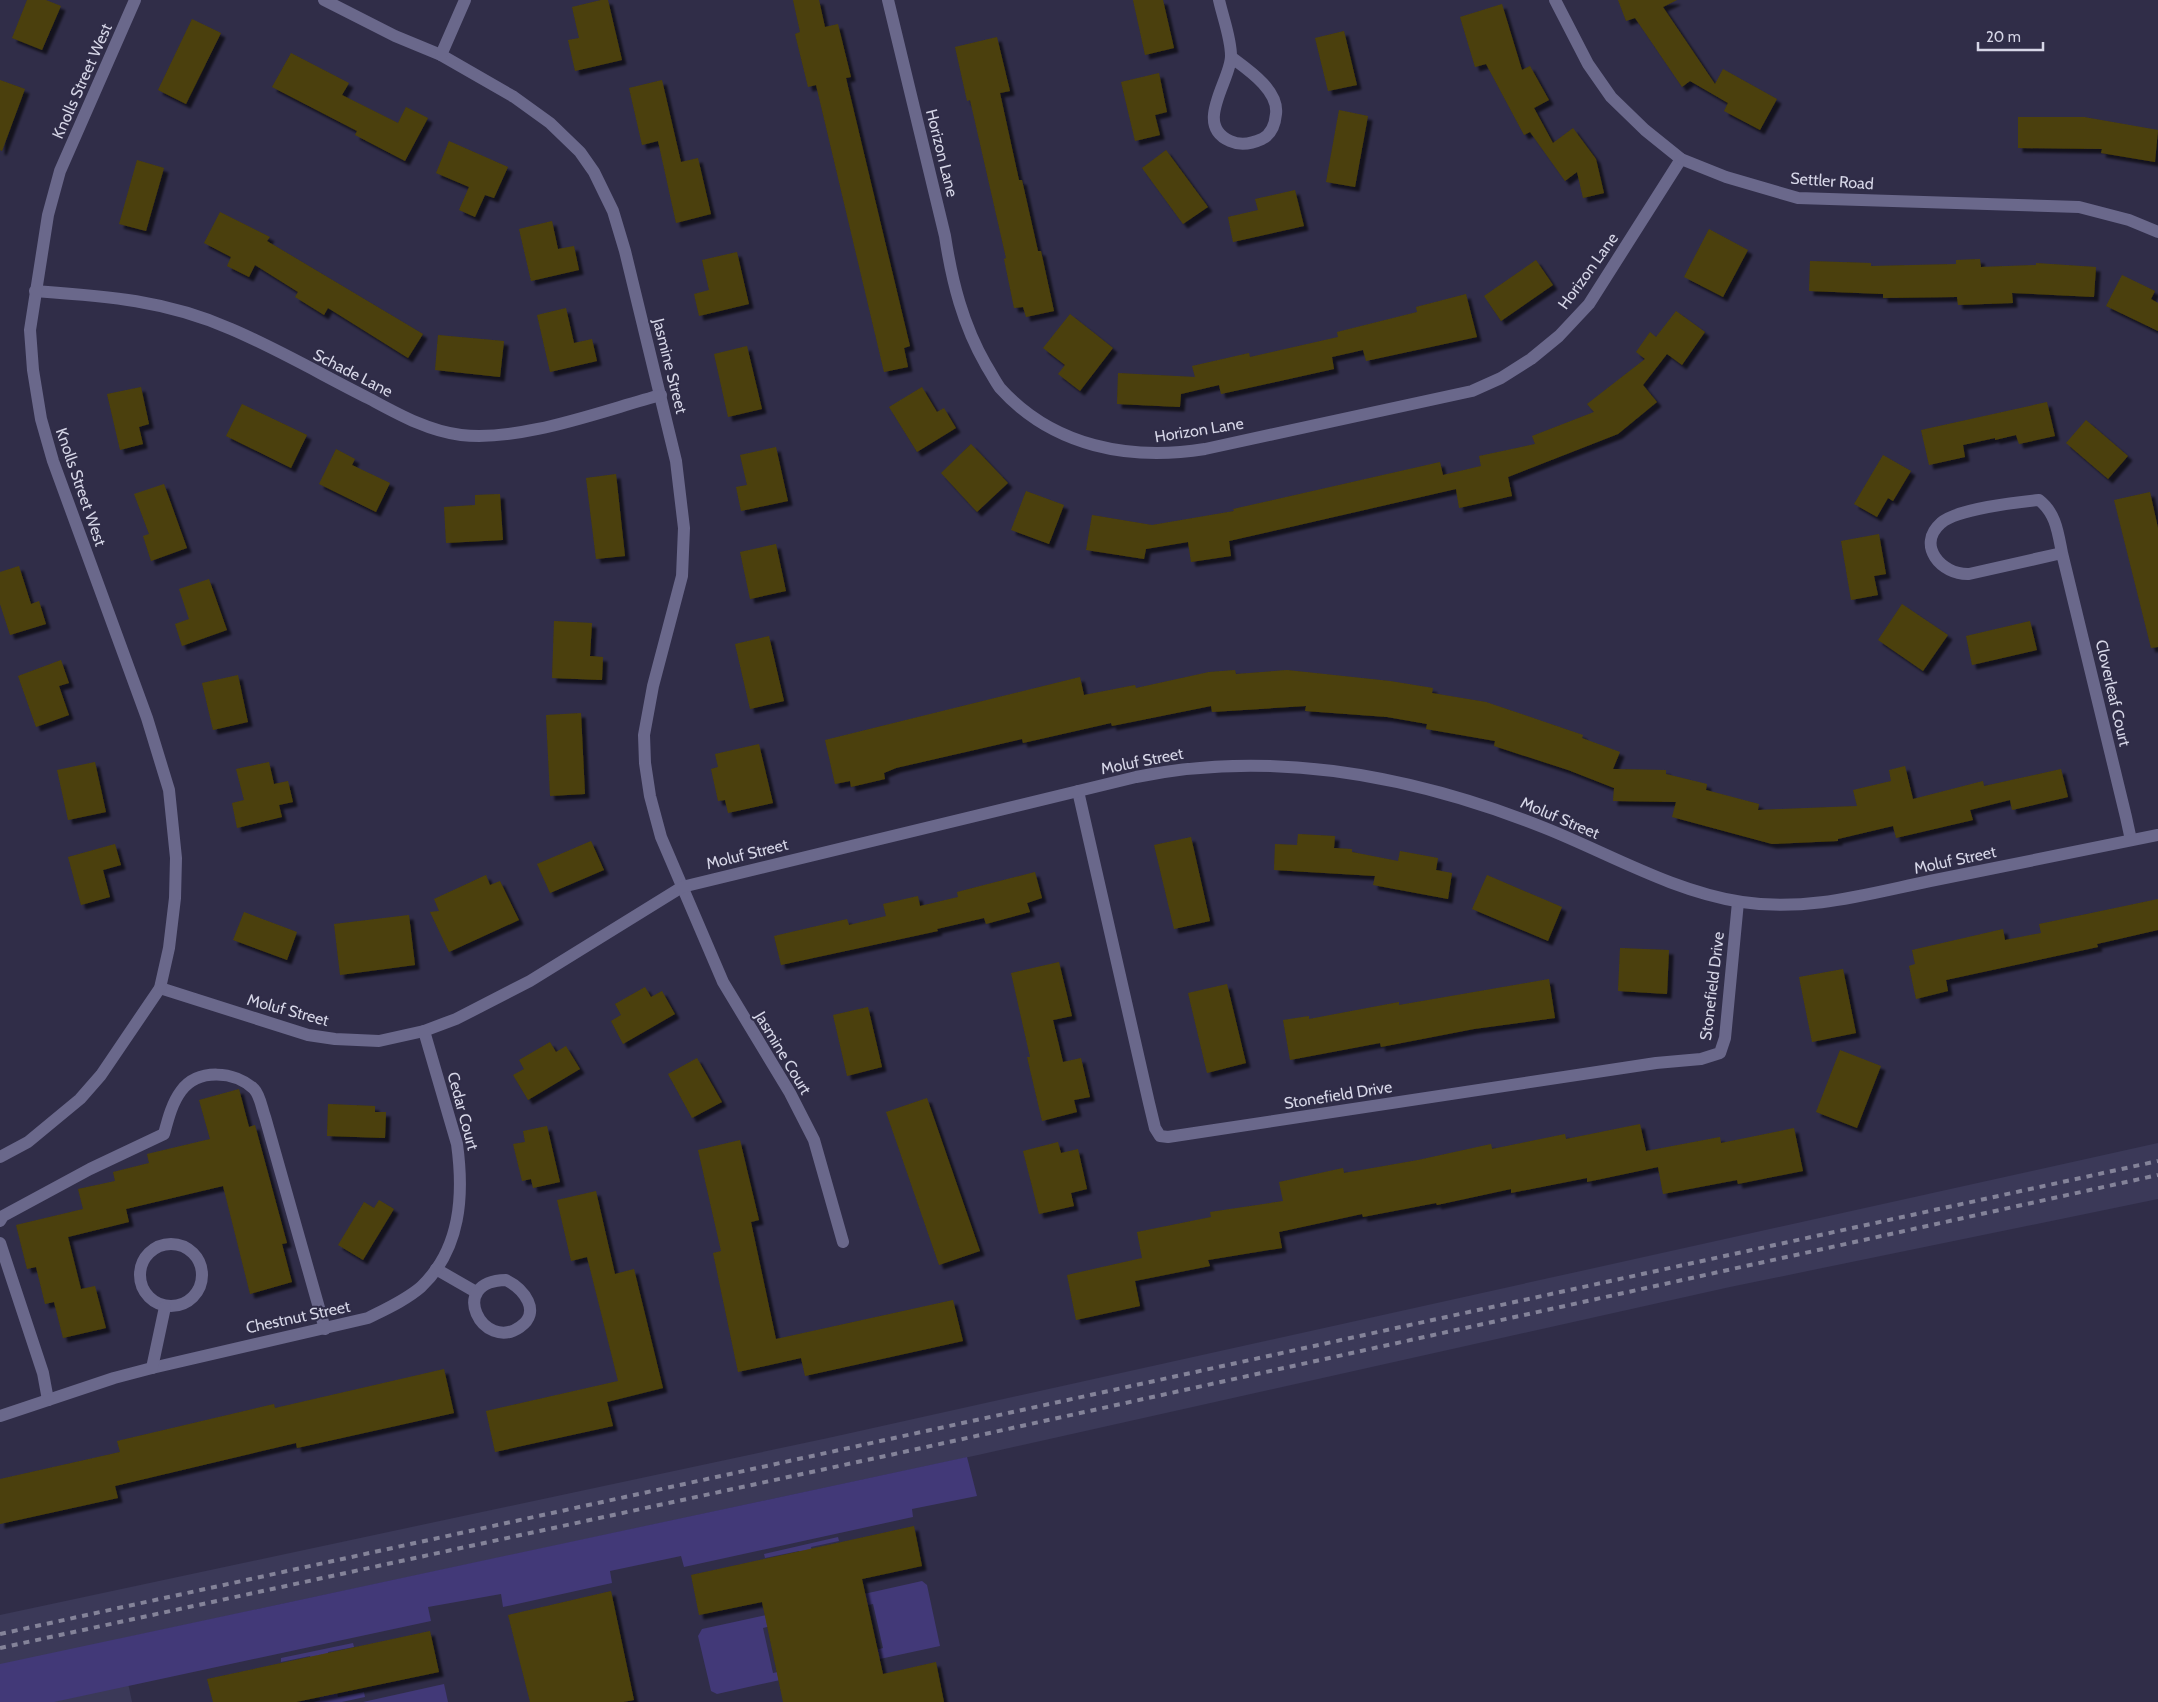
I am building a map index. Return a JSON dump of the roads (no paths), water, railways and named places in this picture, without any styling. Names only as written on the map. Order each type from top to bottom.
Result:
[{"type":"street","name":"Knolls Street West","points":[[135,0],[60,171],[48,214],[30,330],[33,370],[41,418],[53,461],[147,718],[169,790],[176,858],[175,898],[169,948],[160,988]]},
{"type":"street","name":"Jasmine Street","points":[[324,0],[395,36],[442,55],[514,97],[550,123],[580,152],[594,172],[613,211],[623,243],[676,461],[684,528],[682,576],[653,686],[644,735],[644,763],[650,796],[661,837],[682,887]]},
{"type":"street","points":[[442,55],[465,0]]},
{"type":"street","name":"Horizon Lane","points":[[888,0],[945,236],[950,270],[961,311],[978,350],[999,386],[1041,422],[1073,438],[1108,450],[1142,454],[1174,454],[1205,449],[1472,391],[1501,378],[1559,336],[1589,304],[1682,159]]},
{"type":"street","points":[[1219,0],[1231,57],[1214,110],[1215,127],[1224,139],[1238,145],[1253,143],[1266,137],[1274,127],[1276,110],[1270,94],[1257,76],[1231,57]]},
{"type":"street","name":"Settler Road","points":[[1555,0],[1588,64],[1611,97],[1645,130],[1682,159],[1726,178],[1798,198],[2079,207],[2129,220],[2158,232]]},
{"type":"street","name":"Schade Lane","points":[[35,291],[116,296],[190,312],[232,329],[415,422],[459,435],[509,434],[660,395]]},
{"type":"street","name":"Cloverleaf Court","points":[[2062,553],[1969,574],[1955,574],[1940,565],[1931,550],[1933,535],[1940,523],[1954,515],[2039,500],[2050,508],[2062,553],[2131,840]]},
{"type":"street","name":"Moluf Street","points":[[160,988],[308,1035],[343,1040],[379,1041],[424,1031],[456,1018],[530,982],[682,887],[1078,791],[1169,770],[1196,767],[1274,765],[1404,782],[1472,800],[1680,886],[1738,902],[1792,906],[1865,897],[1914,884],[2158,835]]},
{"type":"street","name":"Stonefield Drive","points":[[1078,791],[1149,1103],[1155,1128],[1160,1136],[1168,1137],[1270,1122],[1656,1063],[1701,1059],[1720,1053],[1725,1038],[1738,902]]},
{"type":"street","name":"Jasmine Court","points":[[682,887],[723,982],[790,1093],[814,1140],[843,1242]]},
{"type":"street","points":[[0,1157],[28,1142],[80,1099],[101,1075],[160,988]]},
{"type":"street","name":"Cedar Court","points":[[424,1031],[457,1144],[460,1162],[461,1201],[457,1224],[452,1242],[436,1268]]},
{"type":"street","points":[[0,1222],[3,1216],[64,1183],[164,1134],[171,1110],[180,1091],[190,1082],[222,1074],[239,1078],[255,1090],[266,1117],[325,1329]]},
{"type":"street","points":[[0,1243],[43,1373],[48,1400]]},
{"type":"street","points":[[171,1243],[182,1246],[193,1253],[200,1266],[202,1278],[198,1290],[189,1301],[177,1307],[165,1307],[147,1295],[142,1283],[141,1270],[145,1259],[153,1250],[164,1244],[171,1243]]},
{"type":"street","points":[[436,1268],[476,1292]]},
{"type":"street","name":"Chestnut Street","points":[[0,1416],[152,1368],[218,1351],[325,1329],[368,1318],[389,1308],[420,1287],[436,1268]]},
{"type":"street","points":[[494,1280],[506,1280],[518,1286],[526,1295],[530,1307],[529,1318],[518,1329],[507,1333],[495,1332],[484,1326],[476,1315],[474,1302],[476,1292],[494,1280]]},
{"type":"street","points":[[152,1368],[165,1307]]},
{"type":"railway","points":[[0,1634],[2158,1161]]},
{"type":"railway","points":[[0,1648],[899,1453],[2158,1175]]}]
